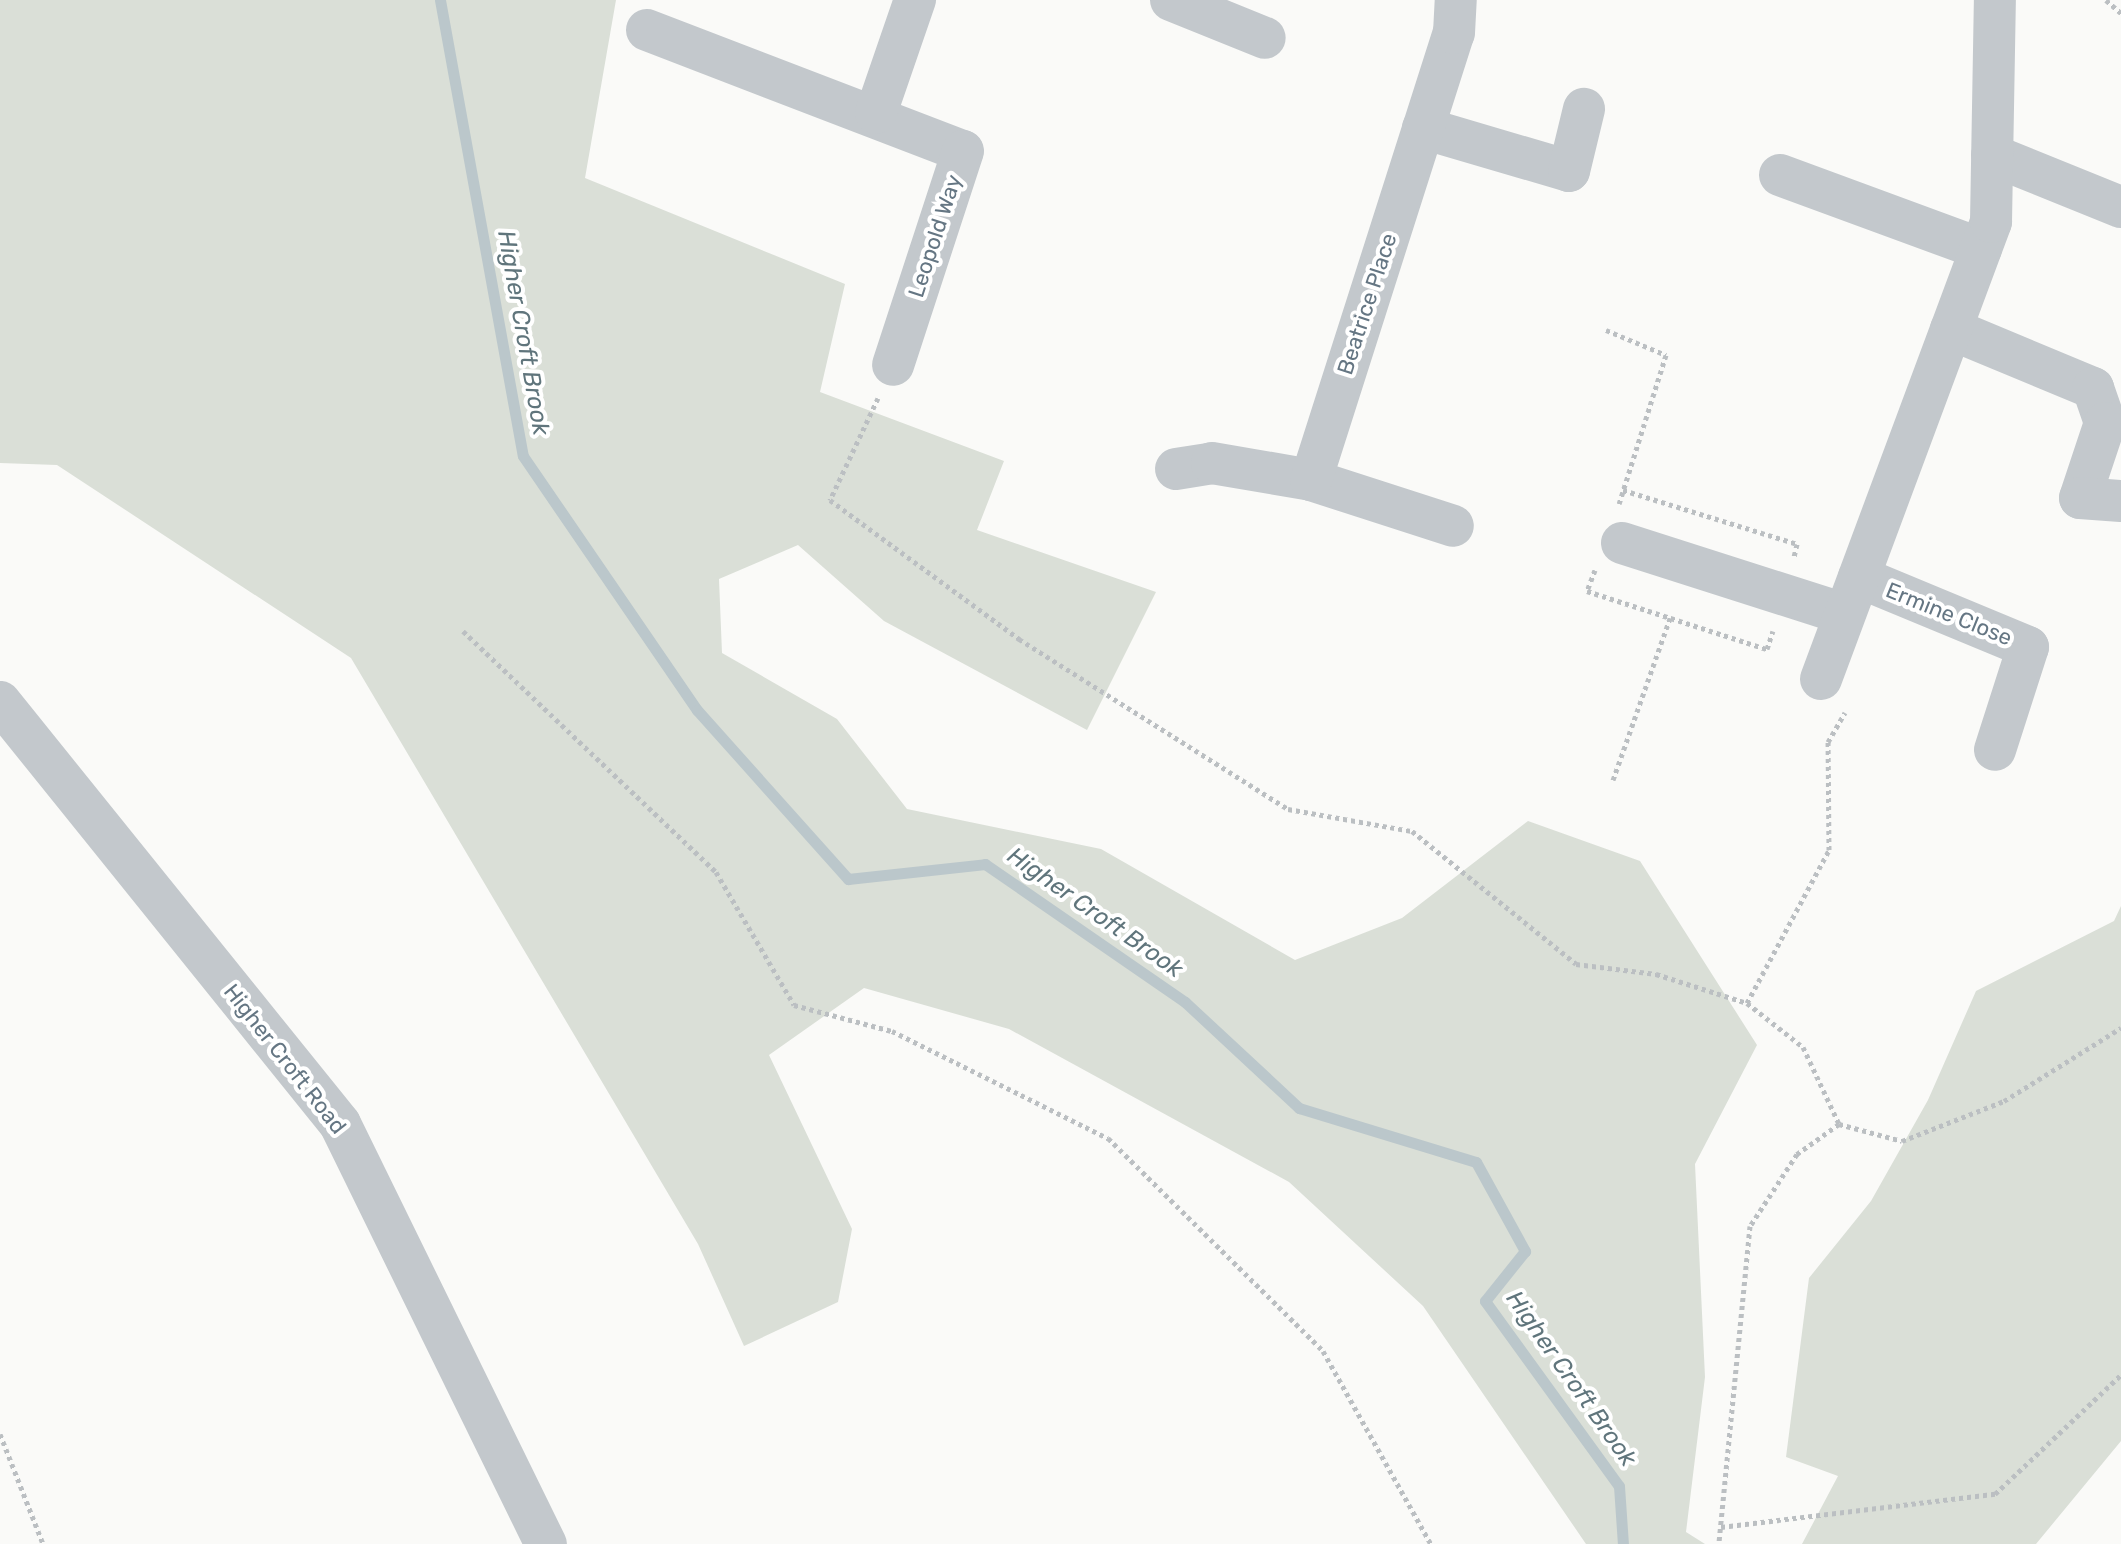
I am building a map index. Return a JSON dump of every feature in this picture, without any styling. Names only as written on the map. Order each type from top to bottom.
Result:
[{"type":"street","points":[[876,113],[915,0]]},
{"type":"street","points":[[1171,0],[1265,38]]},
{"type":"street","name":"Beatrice Place","points":[[1311,480],[1454,33],[1456,0]]},
{"type":"street","name":"Ermine Close","points":[[1821,679],[1991,222],[1995,0]]},
{"type":"street","name":"Leopold Way","points":[[647,30],[876,113],[963,151],[893,365]]},
{"type":"street","points":[[1423,128],[1569,171],[1584,109]]},
{"type":"street","points":[[1992,155],[2121,207]]},
{"type":"street","points":[[1780,175],[1981,249]]},
{"type":"street","points":[[1951,329],[2093,388],[2105,423],[2080,498],[2121,501]]},
{"type":"street","points":[[1176,469],[1212,463],[1311,480],[1453,526]]},
{"type":"street","name":"Ermine Close","points":[[1622,543],[1786,595],[1850,595],[2028,647],[1995,750]]},
{"type":"street","name":"Higher Croft Road","points":[[0,702],[340,1124],[546,1544]]},
{"type":"path","points":[[2106,0],[2121,13]]},
{"type":"path","points":[[893,365],[830,500],[1019,639],[1288,809],[1412,831],[1576,964],[1656,974],[1747,1003],[1803,1047],[1839,1124],[1902,1141],[2004,1101],[2121,1028]]},
{"type":"path","points":[[1623,490],[1797,544],[1786,595]]},
{"type":"path","points":[[1613,780],[1670,618]]},
{"type":"path","points":[[463,631],[716,872],[794,1005],[892,1031],[1108,1138],[1323,1351],[1431,1544]]},
{"type":"path","points":[[1747,1003],[1829,850],[1828,742],[1857,692],[1821,679]]},
{"type":"path","points":[[1719,1544],[1750,1226],[1797,1154],[1839,1124]]},
{"type":"path","points":[[1721,1527],[1995,1494],[2121,1375]]},
{"type":"path","points":[[0,1434],[43,1544]]},
{"type":"shaded area","points":[[0,0],[616,0],[585,178],[845,284],[820,392],[1004,461],[977,530],[1156,592],[1087,730],[884,621],[798,545],[719,579],[722,653],[837,719],[907,809],[1101,849],[1295,960],[1402,918],[1528,821],[1640,861],[1757,1045],[1695,1164],[1705,1377],[1686,1532],[1705,1544],[1586,1544],[1423,1306],[1289,1182],[1009,1029],[864,988],[769,1055],[852,1229],[838,1302],[744,1346],[698,1244],[351,658],[57,465],[0,463]]},
{"type":"shaded area","points":[[2121,906],[2121,1441],[2036,1544],[1802,1544],[1838,1476],[1786,1457],[1809,1278],[1871,1201],[1928,1100],[1976,991],[2114,921]]},
{"type":"waterway","name":"Higher Croft Brook","points":[[440,0],[523,456],[697,710],[848,879],[985,864],[1185,1002],[1299,1108],[1476,1162],[1525,1251],[1485,1301],[1619,1486],[1623,1544]]}]
